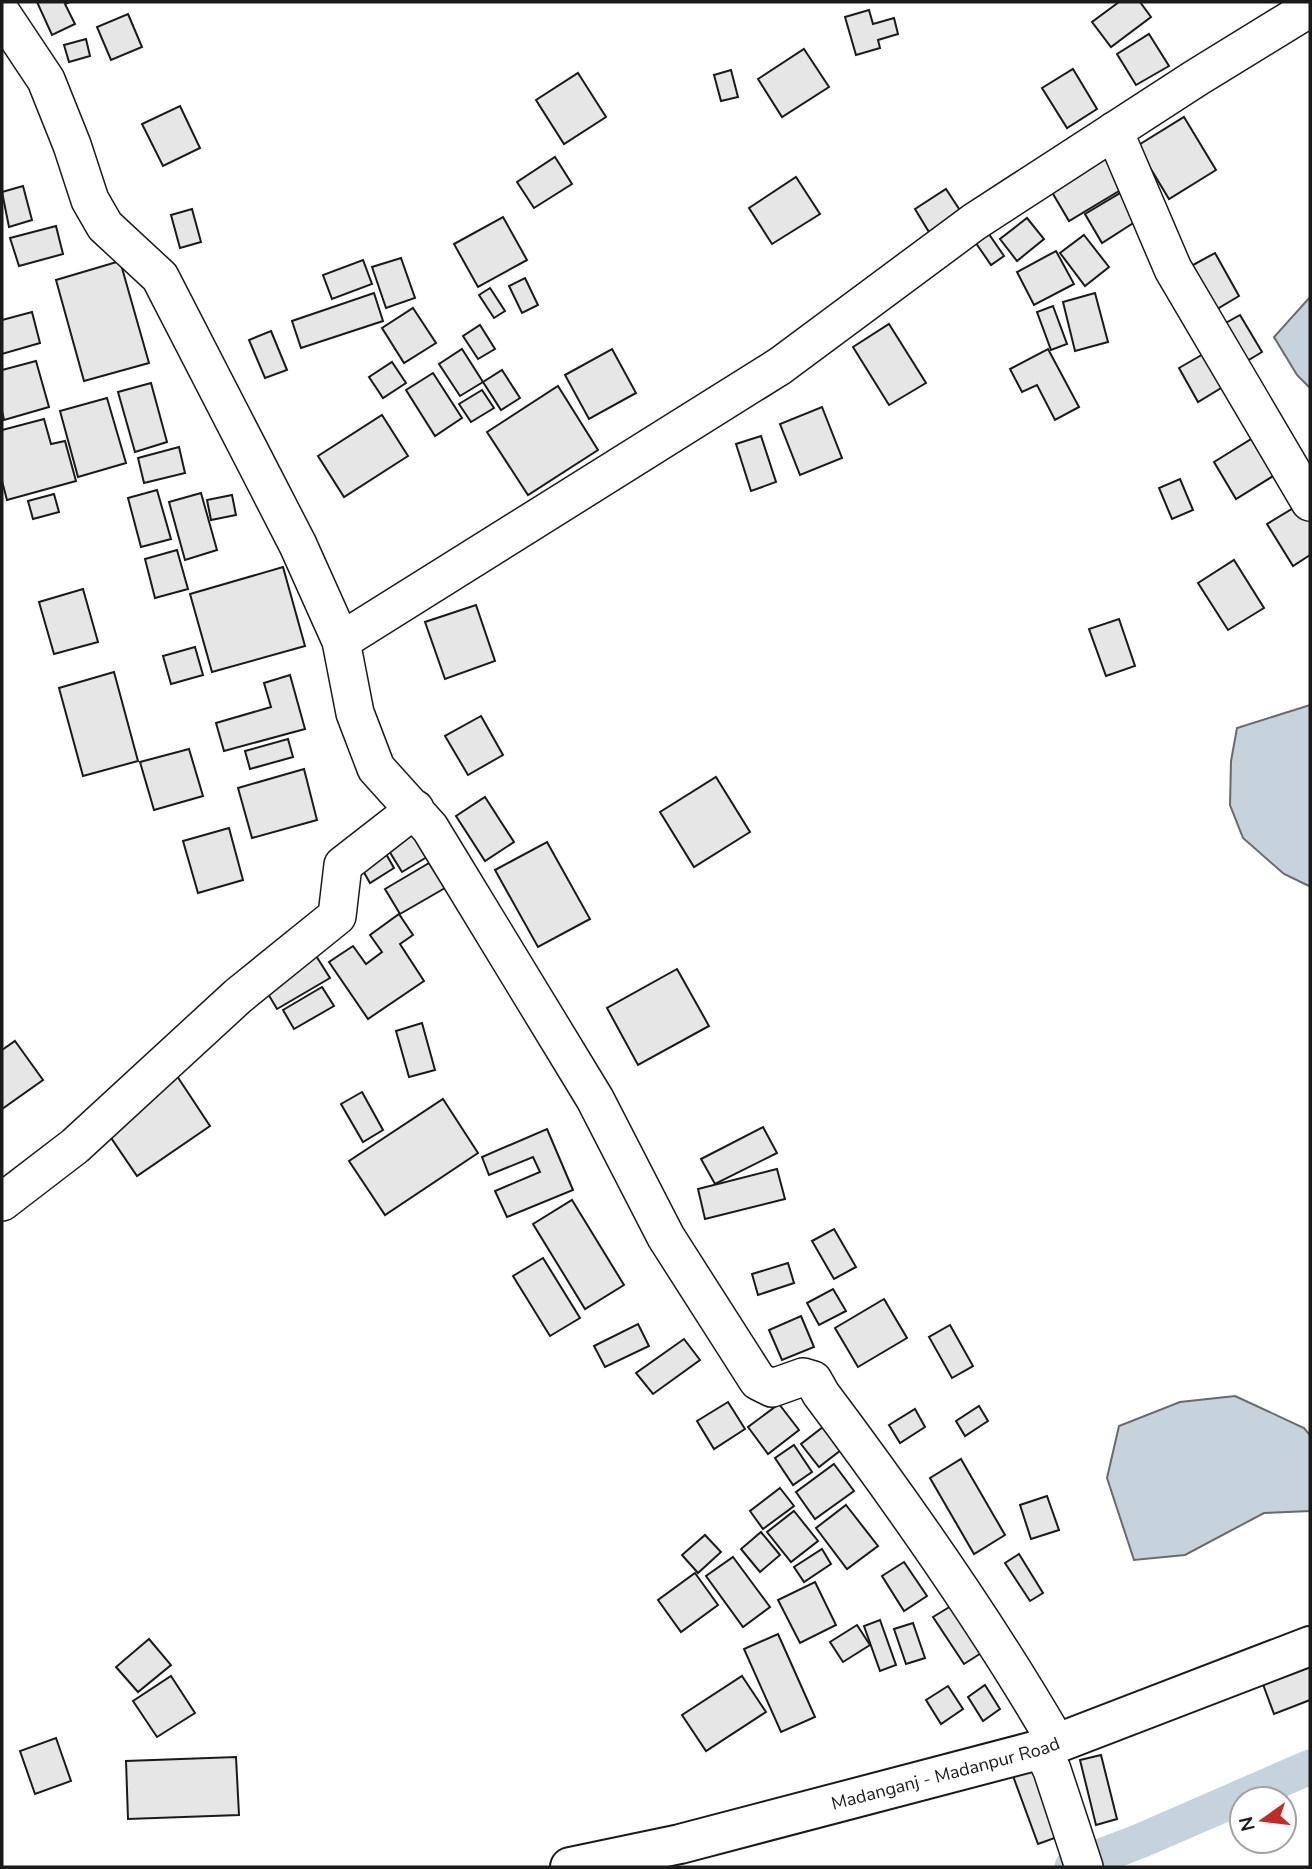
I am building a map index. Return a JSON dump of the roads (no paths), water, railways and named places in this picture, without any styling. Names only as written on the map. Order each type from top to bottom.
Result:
[{"type":"main road","name":"Madanganj - Madanpur Road","points":[[570,1867],[680,1844],[1050,1754],[1310,1646]]},
{"type":"street","points":[[341,641],[780,366],[974,222],[1310,8]]},
{"type":"street","points":[[2,14],[46,80],[90,200],[105,226],[160,277],[298,545],[341,641],[355,713],[376,768],[429,828],[595,1099],[666,1237],[758,1381],[772,1388],[803,1377],[813,1380],[905,1507],[1025,1688],[1050,1754],[1084,1867]]},
{"type":"street","points":[[1114,131],[1172,269],[1310,502]]},
{"type":"street","points":[[2,1202],[75,1146],[238,996],[337,916],[343,865],[415,809]]},
{"type":"waterway","points":[[1072,1867],[1140,1841],[1310,1767]]}]
